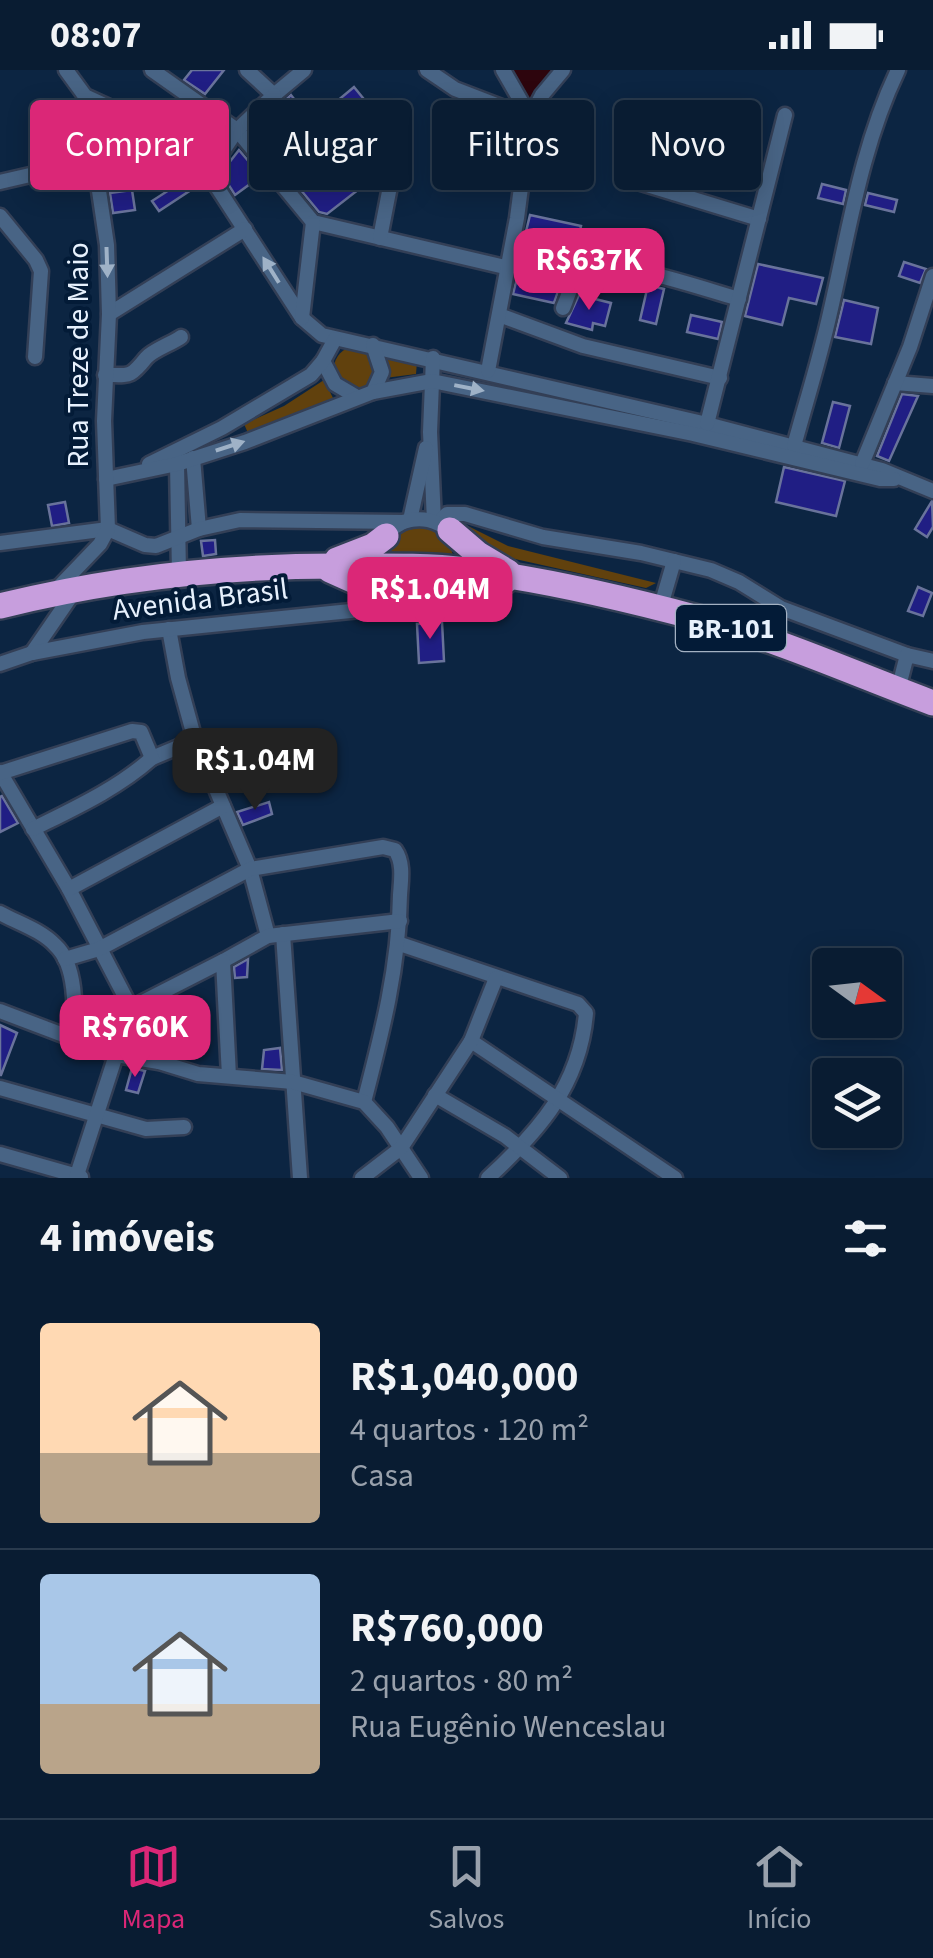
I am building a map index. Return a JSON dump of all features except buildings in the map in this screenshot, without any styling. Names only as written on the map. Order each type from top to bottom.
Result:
[{"type":"highway","points":[[441,525],[478,554],[522,579]]},
{"type":"highway","points":[[320,566],[374,546],[399,526]]},
{"type":"highway","points":[[320,566],[404,602]]},
{"type":"highway","name":"BR-101","points":[[0,606],[179,573],[320,566],[463,570],[660,609],[754,636],[933,704]]},
{"type":"highway","points":[[438,602],[474,588],[522,579]]},
{"type":"street","points":[[66,70],[85,96],[93,100]]},
{"type":"street","points":[[152,70],[236,130],[314,222],[509,268]]},
{"type":"street","points":[[247,70],[274,95]]},
{"type":"street","points":[[229,141],[236,130],[304,70]]},
{"type":"street","points":[[427,70],[486,100]]},
{"type":"street","points":[[503,70],[520,100]]},
{"type":"street","points":[[539,100],[562,70]]},
{"type":"street","points":[[794,446],[829,318],[864,158],[898,70]]},
{"type":"street","name":"Rua Treze de Maio","points":[[85,96],[86,100]]},
{"type":"street","points":[[707,424],[784,116]]},
{"type":"street","points":[[0,182],[30,175]]},
{"type":"street","name":"Rua Treze de Maio","points":[[100,190],[108,314],[108,530]]},
{"type":"street","points":[[219,190],[302,318],[314,330],[335,339],[488,372],[540,393],[756,443],[880,479],[898,478]]},
{"type":"street","points":[[380,238],[389,190]]},
{"type":"street","points":[[488,372],[520,190]]},
{"type":"street","points":[[664,190],[759,219]]},
{"type":"street","points":[[0,216],[36,260],[41,272],[35,357]]},
{"type":"street","points":[[302,318],[314,222]]},
{"type":"street","points":[[108,314],[245,229]]},
{"type":"street","points":[[564,308],[577,275],[584,268],[601,265],[739,299]]},
{"type":"street","points":[[862,464],[933,276]]},
{"type":"street","points":[[499,316],[572,342],[720,378]]},
{"type":"street","points":[[105,375],[130,374],[143,366],[147,356],[180,337]]},
{"type":"street","points":[[136,471],[261,406],[311,375],[335,339]]},
{"type":"street","points":[[373,345],[382,365],[373,392]]},
{"type":"street","points":[[433,358],[430,432],[441,525],[459,542],[463,570],[459,583],[438,602]]},
{"type":"street","points":[[323,361],[335,384],[357,397]]},
{"type":"street","points":[[106,479],[177,464],[373,392],[432,381],[540,393],[707,424],[756,443],[794,446],[862,464],[933,491]]},
{"type":"street","points":[[895,383],[933,386]]},
{"type":"street","points":[[404,602],[387,590],[377,566],[379,549],[399,526],[430,432]]},
{"type":"street","points":[[193,458],[199,529]]},
{"type":"street","points":[[177,464],[179,573]]},
{"type":"street","points":[[441,525],[447,514],[456,512],[543,537],[674,560],[727,576],[781,608],[907,655],[933,660]]},
{"type":"street","points":[[0,542],[108,530],[145,545],[161,545],[199,529],[240,520],[441,525]]},
{"type":"street","points":[[32,653],[65,591],[108,530]]},
{"type":"street","points":[[660,609],[674,560]]},
{"type":"street","name":"Avenida Brasil","points":[[0,664],[32,653],[168,629],[404,602],[438,602]]},
{"type":"street","points":[[168,629],[195,740],[276,935],[300,1178]]},
{"type":"street","points":[[898,690],[907,655]]},
{"type":"street","points":[[152,758],[141,732],[132,731],[0,772],[69,889],[160,1062]]},
{"type":"street","points":[[33,830],[118,785],[152,758],[195,740]]},
{"type":"street","points":[[69,889],[223,806]]},
{"type":"street","points":[[65,959],[99,949],[250,869],[390,848],[400,856],[400,944],[385,1025],[364,1102]]},
{"type":"street","points":[[0,913],[43,935],[65,959],[75,1007],[71,1036]]},
{"type":"street","points":[[130,1008],[276,935],[400,921]]},
{"type":"street","points":[[400,944],[584,1008],[586,1018],[578,1062],[558,1102],[520,1149],[488,1178]]},
{"type":"street","points":[[223,960],[229,1076]]},
{"type":"street","points":[[362,1178],[401,1148],[470,1041],[496,978]]},
{"type":"street","points":[[0,1010],[116,1055],[160,1062],[198,1074],[293,1082],[364,1102],[387,1126],[420,1178]]},
{"type":"street","points":[[470,1041],[675,1178]]},
{"type":"street","points":[[0,1154],[79,1177],[116,1055]]},
{"type":"street","points":[[0,1088],[146,1129],[184,1127]]},
{"type":"street","points":[[436,1095],[492,1128],[560,1178]]},
{"type":"shaded area","points":[[512,70],[553,70],[532,100],[528,100]]},
{"type":"shaded area","points":[[355,347],[370,353],[376,368],[370,383],[355,389],[340,383],[334,368],[340,353]]},
{"type":"shaded area","points":[[382,357],[417,362],[416,374],[385,378]]},
{"type":"shaded area","points":[[324,380],[334,400],[248,433],[244,424],[284,406]]},
{"type":"shaded area","points":[[452,518],[508,546],[656,583],[646,588],[515,559],[487,549]]},
{"type":"shaded area","points":[[428,523],[448,538],[455,562],[386,558],[404,527]]},
{"type":"shaded area","points":[[386,572],[454,575],[451,584],[434,600],[408,601],[389,585]]}]
